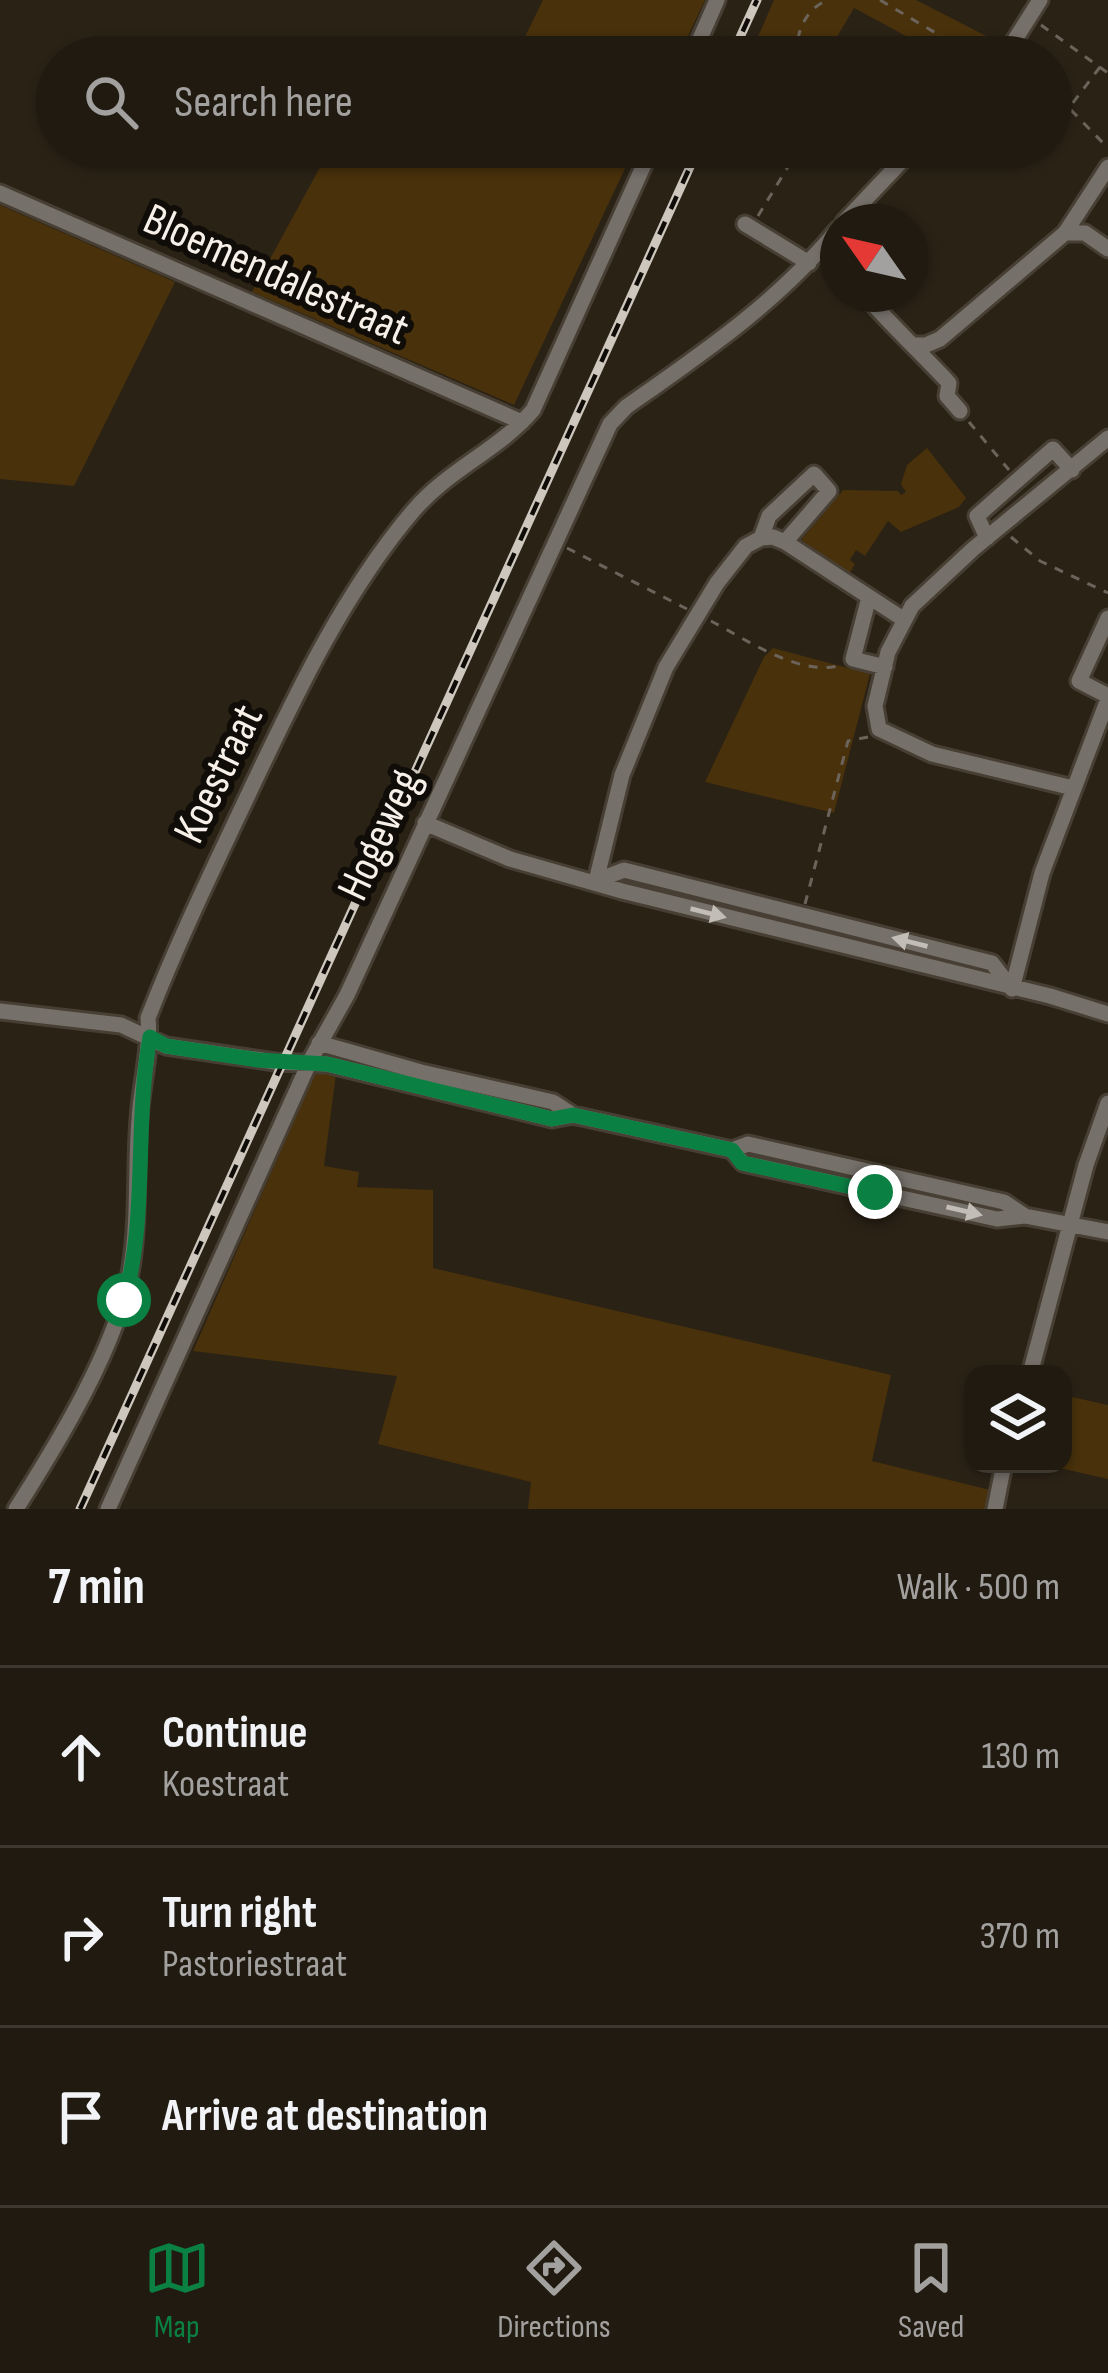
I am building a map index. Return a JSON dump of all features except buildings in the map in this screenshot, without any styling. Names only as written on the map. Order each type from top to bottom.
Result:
[{"type":"street","points":[[701,36],[717,0]]},
{"type":"street","points":[[1018,36],[1040,0]]},
{"type":"street","points":[[914,345],[940,339],[1065,233],[1108,167]]},
{"type":"street","name":"Koestraat","points":[[16,1509],[91,1374],[127,1289],[134,1248],[148,1018],[176,947],[329,638],[416,508],[451,474],[522,422],[542,394],[643,168]]},
{"type":"street","points":[[860,204],[892,168]]},
{"type":"street","name":"Bloemendalestraat","points":[[0,193],[522,422]]},
{"type":"street","points":[[748,226],[809,263]]},
{"type":"street","points":[[1065,233],[1085,233],[1108,249]]},
{"type":"street","name":"Hogeweg","points":[[108,1509],[310,1061],[347,995],[610,424],[626,406],[742,323],[820,250]]},
{"type":"street","points":[[879,312],[949,383],[947,396],[960,411]]},
{"type":"street","points":[[1073,788],[932,754],[879,729],[874,714],[903,619],[919,598],[1108,438]]},
{"type":"street","points":[[994,533],[977,516],[1053,449],[1072,470]]},
{"type":"street","points":[[761,538],[769,516],[814,474],[830,491],[785,542]]},
{"type":"street","points":[[596,881],[622,775],[660,678],[704,602],[746,546],[761,538],[785,542],[903,619]]},
{"type":"street","points":[[869,597],[854,659],[885,668]]},
{"type":"street","points":[[1012,989],[1036,891],[1108,698],[1079,681],[1108,619]]},
{"type":"street","points":[[425,823],[510,859],[1108,1014]]},
{"type":"street","points":[[596,881],[624,870],[992,963],[1012,989]]},
{"type":"street","points":[[802,936],[807,916]]},
{"type":"street","points":[[0,1011],[105,1022],[166,1046],[258,1060],[310,1061],[553,1102],[573,1115],[732,1150],[748,1144],[1004,1202],[1025,1216]]},
{"type":"street","points":[[319,1043],[392,1073]]},
{"type":"street","points":[[1032,1365],[1108,1103]]},
{"type":"street","points":[[732,1150],[742,1163],[997,1219],[1025,1216],[1108,1232]]},
{"type":"street","points":[[875,1192],[879,1174]]},
{"type":"street","points":[[994,1509],[1002,1473]]},
{"type":"path","points":[[799,36],[815,4],[828,0]]},
{"type":"path","points":[[882,0],[941,36]]},
{"type":"path","points":[[1030,17],[1057,36]]},
{"type":"path","points":[[1072,47],[1108,73]]},
{"type":"path","points":[[1072,104],[1100,67]]},
{"type":"path","points":[[1072,111],[1108,148]]},
{"type":"path","points":[[748,226],[786,168]]},
{"type":"path","points":[[960,411],[1018,481]]},
{"type":"path","points":[[994,533],[1108,593]]},
{"type":"path","points":[[807,916],[804,910],[848,741],[862,740],[879,729]]},
{"type":"shaded area","points":[[543,0],[705,0],[688,36],[525,36]]},
{"type":"shaded area","points":[[774,0],[916,0],[986,36],[906,36],[854,8],[837,36],[758,36]]},
{"type":"shaded area","points":[[320,168],[625,168],[514,405],[252,292]]},
{"type":"shaded area","points":[[0,205],[175,282],[74,486],[0,479]]},
{"type":"shaded area","points":[[927,448],[966,498],[959,507],[901,532],[888,521],[865,556],[856,550],[850,573],[801,540],[843,490],[906,492],[901,484],[907,465]]},
{"type":"shaded area","points":[[773,648],[870,674],[834,813],[705,782],[764,657]]},
{"type":"shaded area","points":[[336,1074],[324,1166],[359,1172],[357,1187],[433,1190],[433,1268],[891,1375],[872,1461],[990,1490],[986,1509],[528,1509],[531,1482],[378,1444],[397,1376],[193,1351],[314,1075]]},
{"type":"shaded area","points":[[1072,1397],[1108,1405],[1108,1479],[1072,1471]]},
{"type":"railway","points":[[741,36],[757,0]]},
{"type":"railway","points":[[80,1509],[689,168]]},
{"type":"route","points":[[124,1300],[134,1248],[139,1121],[150,1037],[166,1046],[258,1060],[327,1064],[552,1119],[573,1115],[732,1150],[742,1163],[875,1192]]}]
